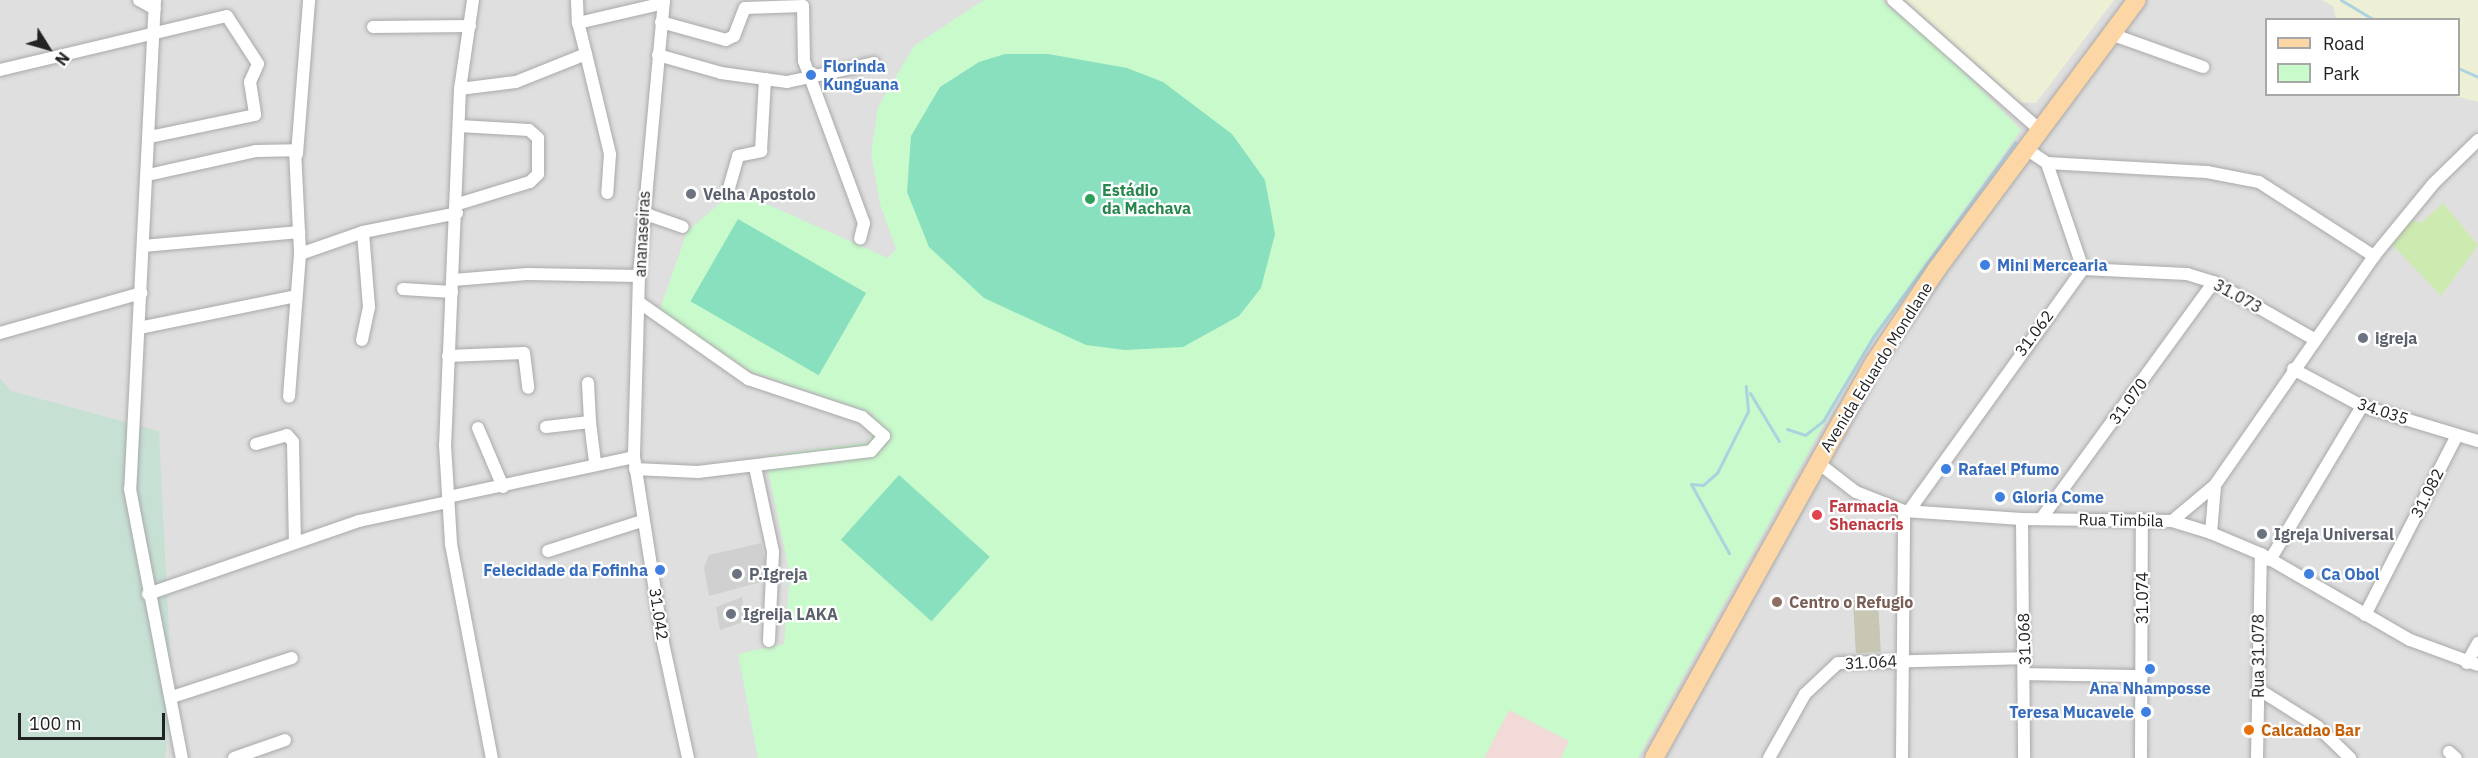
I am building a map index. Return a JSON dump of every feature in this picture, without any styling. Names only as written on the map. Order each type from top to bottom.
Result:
[{"type":"main road","name":"Avenida Eduardo Mondlane","points":[[1654,758],[1817,462],[1909,310],[2039,129],[2137,0]]},
{"type":"street","points":[[140,0],[155,4],[148,176],[130,489],[148,594],[172,697],[182,758]]},
{"type":"street","points":[[289,398],[300,254],[297,154],[309,0]]},
{"type":"street","points":[[474,0],[460,89],[457,209],[448,356],[448,499],[492,758]]},
{"type":"street","points":[[577,0],[578,23],[610,154],[607,193]]},
{"type":"street","points":[[1893,0],[2039,129]]},
{"type":"street","points":[[578,23],[664,2]]},
{"type":"street","name":"ananaseiras","points":[[635,463],[639,276],[664,2]]},
{"type":"street","points":[[661,22],[731,39],[744,4],[803,6],[809,82],[864,223],[860,239]]},
{"type":"street","points":[[0,70],[227,16],[258,69],[250,82],[252,117],[150,137]]},
{"type":"street","points":[[373,27],[470,26]]},
{"type":"street","points":[[2110,34],[2203,67]]},
{"type":"street","points":[[460,89],[516,82],[586,54]]},
{"type":"street","points":[[658,55],[765,79],[809,82],[874,63]]},
{"type":"street","points":[[729,188],[738,156],[761,151],[765,79]]},
{"type":"street","points":[[300,254],[363,232],[457,209],[530,182],[538,174],[538,138],[529,130],[459,126]]},
{"type":"street","points":[[2172,521],[2214,484],[2374,256],[2478,140]]},
{"type":"street","points":[[2026,149],[2047,163],[2207,172],[2259,182],[2374,256]]},
{"type":"street","points":[[148,176],[256,152],[297,154]]},
{"type":"street","points":[[2047,163],[2083,269]]},
{"type":"street","points":[[643,213],[683,227]]},
{"type":"street","points":[[144,246],[299,232]]},
{"type":"street","points":[[362,340],[369,298],[363,232]]},
{"type":"street","name":"31.073","points":[[2083,269],[2187,274],[2214,282],[2314,339]]},
{"type":"street","name":"31.062","points":[[1907,511],[2083,269]]},
{"type":"street","points":[[403,289],[452,286],[527,274],[639,276]]},
{"type":"street","name":"31.070","points":[[2041,519],[2214,282]]},
{"type":"street","points":[[0,333],[141,292]]},
{"type":"street","points":[[139,328],[296,296]]},
{"type":"street","points":[[148,594],[295,542],[448,499],[595,462],[755,467],[871,452],[884,436],[862,417],[748,379],[640,303]]},
{"type":"street","points":[[448,356],[524,353],[528,388]]},
{"type":"street","name":"34.035","points":[[2293,369],[2362,406],[2478,441]]},
{"type":"street","points":[[588,383],[595,462]]},
{"type":"street","points":[[2265,557],[2362,406]]},
{"type":"street","points":[[546,427],[590,422]]},
{"type":"street","points":[[478,428],[503,487]]},
{"type":"street","points":[[256,444],[287,435],[293,442],[295,542]]},
{"type":"street","name":"31.082","points":[[2365,615],[2457,435]]},
{"type":"street","name":"Rua Timbila","points":[[1817,462],[1856,492],[1907,511],[2022,519],[2172,521],[2211,533],[2265,557],[2365,615],[2472,664]]},
{"type":"street","name":"31.042","points":[[635,463],[642,521],[688,758]]},
{"type":"street","points":[[755,467],[773,552],[769,641]]},
{"type":"street","points":[[2211,533],[2214,484]]},
{"type":"street","points":[[1902,758],[1907,511]]},
{"type":"street","name":"31.068","points":[[2022,519],[2024,758]]},
{"type":"street","name":"31.074","points":[[2141,758],[2142,520]]},
{"type":"street","points":[[548,551],[642,521]]},
{"type":"street","name":"Rua 31.078","points":[[2257,758],[2265,557]]},
{"type":"street","points":[[2472,664],[2478,643]]},
{"type":"street","points":[[172,697],[292,658]]},
{"type":"street","name":"31.064","points":[[1769,758],[1805,694],[1827,670],[1856,660],[2024,658]]},
{"type":"street","points":[[2025,674],[2142,676]]},
{"type":"street","points":[[2258,689],[2318,727],[2350,758]]},
{"type":"street","points":[[234,758],[285,740]]},
{"type":"shaded area","points":[[0,0],[2478,0],[2478,758],[84,758],[0,621]]},
{"type":"shaded area","points":[[1905,0],[2114,0],[2036,103],[2020,102]]},
{"type":"shaded area","points":[[2322,0],[2478,0],[2478,102],[2455,96],[2460,96],[2460,18],[2336,18],[2333,6]]},
{"type":"shaded area","points":[[0,378],[11,391],[159,431],[172,697],[165,758],[0,758]]},
{"type":"shaded area","name":"P.Igreja","points":[[761,543],[769,580],[709,596],[704,568],[709,555]]},
{"type":"shaded area","name":"Igreija LAKA","points":[[742,597],[746,621],[720,630],[716,607]]},
{"type":"shaded area","points":[[1878,599],[1881,652],[1856,653],[1853,600]]},
{"type":"shaded area","points":[[1509,710],[1569,742],[1561,758],[1484,758]]},
{"type":"green space","points":[[984,0],[1881,0],[1941,49],[2021,130],[1874,335],[1638,758],[1561,758],[1569,741],[1509,710],[1484,758],[758,758],[738,654],[784,644],[790,575],[765,456],[869,442],[874,414],[752,372],[659,312],[687,232],[727,197],[760,201],[888,258],[896,249],[880,204],[871,153],[878,107],[914,46]]},
{"type":"green space","name":"Estádio da Machava","points":[[1005,54],[1048,54],[1127,68],[1163,82],[1232,134],[1265,180],[1275,234],[1261,288],[1239,316],[1183,347],[1125,350],[1086,345],[984,298],[929,247],[907,192],[911,136],[940,87],[979,62]]},
{"type":"green space","points":[[2443,203],[2478,245],[2441,296],[2390,242],[2410,219],[2421,223]]},
{"type":"green space","points":[[738,219],[866,293],[819,375],[690,301]]},
{"type":"green space","points":[[899,475],[990,557],[931,621],[841,540]]},
{"type":"waterway","points":[[2341,0],[2371,18]]},
{"type":"waterway","points":[[2460,69],[2478,77]]},
{"type":"waterway","points":[[1787,429],[1805,435],[1823,421],[1873,337],[2015,142]]},
{"type":"waterway","points":[[1691,484],[1703,485],[1717,473],[1748,411],[1746,386]]},
{"type":"waterway","points":[[1750,393],[1779,441]]},
{"type":"waterway","points":[[1691,484],[1729,553]]},
{"type":"place","name":"Florinda Kunguana","points":[[811,75]]},
{"type":"place","name":"Velha Apostolo","points":[[691,194]]},
{"type":"place","name":"Estádio da Machava","points":[[1090,199]]},
{"type":"place","name":"Mini Mercearia","points":[[1985,265]]},
{"type":"place","name":"igreja","points":[[2363,338]]},
{"type":"place","name":"Rafael Pfumo","points":[[1946,469]]},
{"type":"place","name":"Gloria Come","points":[[2000,497]]},
{"type":"place","name":"Farmacia Shenacris","points":[[1817,515]]},
{"type":"place","name":"Igreja Universal","points":[[2262,534]]},
{"type":"place","name":"Felecidade da Fofinha","points":[[660,570]]},
{"type":"place","name":"P.Igreja","points":[[737,574]]},
{"type":"place","name":"Ca Obol","points":[[2309,574]]},
{"type":"place","name":"Centro o Refugio","points":[[1777,602]]},
{"type":"place","name":"Igreija LAKA","points":[[731,614]]},
{"type":"place","name":"Ana Nhamposse","points":[[2150,669]]},
{"type":"place","name":"Teresa Mucavele","points":[[2146,712]]},
{"type":"place","name":"Calcadao Bar","points":[[2249,730]]}]
